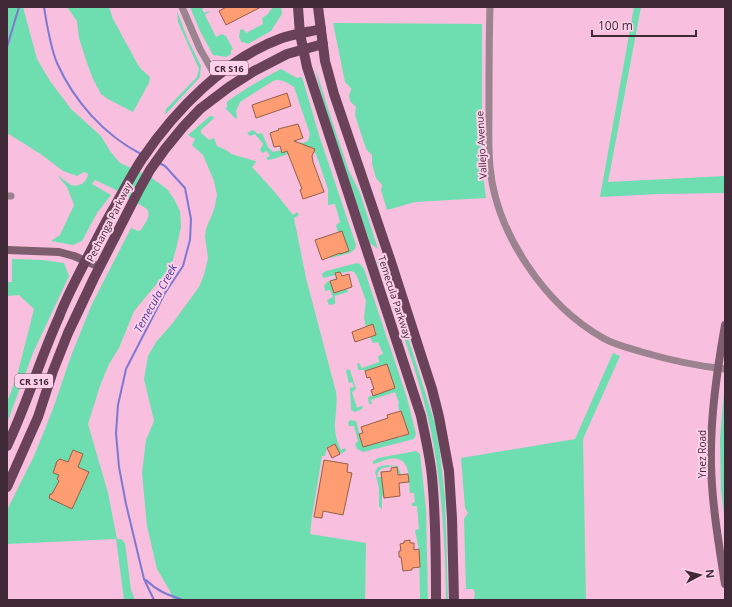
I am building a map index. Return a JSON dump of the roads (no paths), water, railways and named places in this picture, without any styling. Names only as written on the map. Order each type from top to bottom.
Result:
[{"type":"main road","name":"Temecula Parkway","points":[[298,7],[300,34],[320,110],[421,416],[432,475],[435,520],[436,600]]},
{"type":"main road","name":"Temecula Parkway","points":[[318,7],[327,69],[343,126],[391,262],[432,388],[439,417],[449,471],[454,600]]},
{"type":"main road","name":"Pechanga Parkway","points":[[7,446],[59,315],[86,261],[142,158],[171,121],[196,94],[216,77],[240,61],[283,38],[321,29]]},
{"type":"main road","name":"Pechanga Parkway","points":[[7,487],[38,417],[47,394],[53,371],[68,333],[129,209],[150,170],[183,127],[200,109],[254,71],[287,54],[323,44]]},
{"type":"main road","points":[[7,250],[48,250],[59,252],[100,267]]},
{"type":"main road","name":"Ynez Road","points":[[725,325],[721,369],[714,405],[711,464],[713,492],[725,584]]},
{"type":"street","points":[[182,7],[200,49],[216,77]]},
{"type":"street","name":"Vallejo Avenue","points":[[490,7],[490,167],[495,197],[505,224],[517,249],[536,277],[560,305],[602,337],[620,346],[666,360],[721,369]]},
{"type":"waterway","points":[[7,47],[19,7]]},
{"type":"waterway","name":"Temecula Creek","points":[[44,7],[52,50],[57,63],[72,91],[103,127],[127,146],[141,154]]},
{"type":"waterway","name":"Temecula Creek","points":[[154,600],[144,579],[126,504],[119,467],[116,433],[118,405],[126,369],[165,293],[183,266],[190,240],[191,219],[185,188],[165,166],[159,163]]},
{"type":"waterway","points":[[146,580],[163,592],[183,600]]}]
